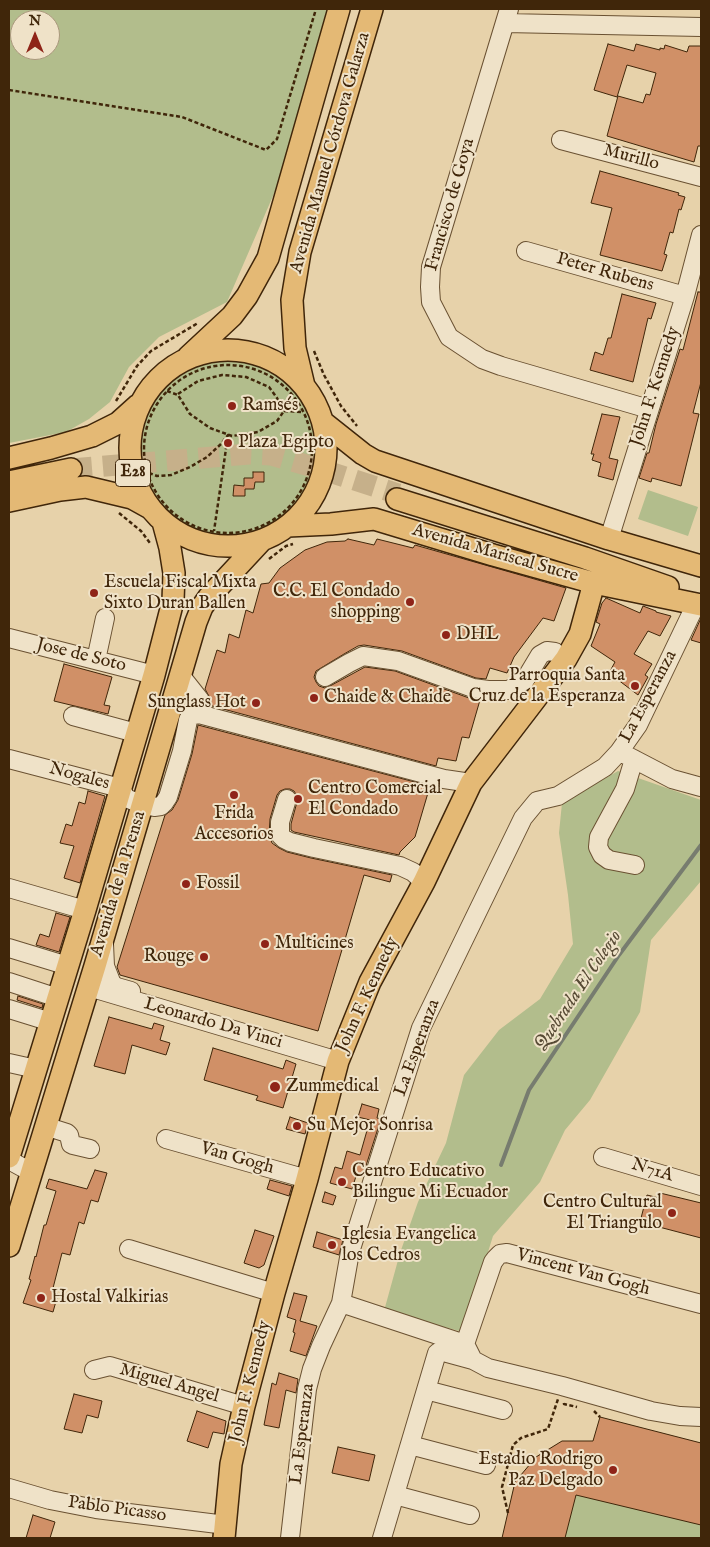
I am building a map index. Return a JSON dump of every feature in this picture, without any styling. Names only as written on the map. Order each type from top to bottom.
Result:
[{"type":"main road","name":"Avenida Manuel Córdova Galarza","points":[[185,360],[237,309],[247,296],[268,258],[339,9]]},
{"type":"main road","name":"Avenida Manuel Córdova Galarza","points":[[304,386],[296,348],[292,300],[300,252],[372,9]]},
{"type":"main road","name":"E28","points":[[228,350],[250,352],[270,360],[289,371],[304,386],[316,404],[324,423],[327,447],[324,470],[317,492],[304,510],[292,534],[276,534],[242,545],[221,546],[200,542],[180,534],[157,515],[140,493],[133,476],[130,457],[133,421],[140,404],[152,386],[162,376],[185,360],[206,353],[228,350]]},
{"type":"main road","points":[[9,458],[92,436],[118,423],[140,404]]},
{"type":"main road","points":[[324,423],[363,454],[375,460],[609,539],[701,566]]},
{"type":"main road","points":[[9,482],[72,472],[9,488]]},
{"type":"main road","points":[[9,501],[86,486],[132,498],[157,515]]},
{"type":"main road","name":"Avenida Mariscal Sucre","points":[[700,602],[681,592],[585,558],[398,497],[582,549],[701,578]]},
{"type":"main road","name":"Avenida de la Prensa","points":[[9,1159],[85,910],[154,675],[173,601],[174,573],[172,556],[157,515]]},
{"type":"main road","name":"Avenida Mariscal Sucre","points":[[292,534],[331,524],[374,519],[594,583],[700,602]]},
{"type":"main road","name":"Avenida de la Prensa","points":[[9,1246],[104,937],[196,622],[202,607],[209,597],[262,540]]},
{"type":"main road","name":"John F. Kennedy","points":[[225,1532],[231,1464],[244,1406],[338,1061],[370,982],[424,882],[471,783],[558,654],[580,634],[594,583]]},
{"type":"street","points":[[507,16],[701,27]]},
{"type":"street","name":"Francisco de Goya","points":[[507,16],[431,267],[431,302],[450,337],[482,358],[501,366],[649,409]]},
{"type":"street","name":"Murillo","points":[[561,140],[701,177]]},
{"type":"street","name":"John F. Kennedy","points":[[609,539],[685,296],[701,235]]},
{"type":"street","name":"Peter Rubens","points":[[526,251],[685,296]]},
{"type":"street","name":"La Esperanza","points":[[290,1538],[307,1389],[312,1369],[342,1303],[350,1252],[421,1028],[523,818],[537,801],[558,796],[605,767],[627,756],[638,725],[700,602]]},
{"type":"street","points":[[96,660],[105,618]]},
{"type":"street","name":"Jose de Soto","points":[[9,638],[154,675]]},
{"type":"street","points":[[325,677],[349,662],[363,656],[398,662],[473,688],[508,690],[525,680],[540,655],[547,651],[558,654]]},
{"type":"street","points":[[180,676],[200,700],[200,714]]},
{"type":"street","points":[[143,805],[154,807],[164,803],[182,751],[188,720],[190,716],[200,714],[438,783],[454,793],[461,805]]},
{"type":"street","points":[[73,716],[136,733]]},
{"type":"street","points":[[635,865],[609,860],[602,855],[598,847],[599,837],[625,789],[627,756],[672,779],[701,787]]},
{"type":"street","name":"Nogales","points":[[9,759],[120,788],[126,798],[143,805]]},
{"type":"street","points":[[438,783],[471,783]]},
{"type":"street","points":[[287,798],[280,822],[280,835],[284,839],[314,848],[400,866],[413,872],[424,882]]},
{"type":"street","points":[[9,888],[85,910]]},
{"type":"street","points":[[104,937],[105,966],[112,984],[150,997],[160,1008]]},
{"type":"street","points":[[9,948],[68,966]]},
{"type":"street","points":[[9,982],[58,998]]},
{"type":"street","name":"Leonardo Da Vinci","points":[[88,987],[338,1061]]},
{"type":"street","points":[[9,1009],[51,1022]]},
{"type":"street","points":[[9,1063],[36,1069]]},
{"type":"street","points":[[45,1126],[67,1133],[71,1144],[90,1149]]},
{"type":"street","name":"Van Gogh","points":[[166,1139],[307,1179]]},
{"type":"street","name":"N71A","points":[[604,1157],[701,1186]]},
{"type":"street","points":[[9,1159],[31,1172]]},
{"type":"street","points":[[129,1249],[274,1293]]},
{"type":"street","name":"Vincent Van Gogh","points":[[465,1344],[493,1262],[500,1254],[507,1253],[701,1304]]},
{"type":"street","points":[[342,1303],[465,1344],[473,1360]]},
{"type":"street","points":[[382,1538],[438,1352],[473,1360],[488,1368],[651,1411],[701,1418]]},
{"type":"street","name":"Miguel Angel","points":[[94,1370],[110,1366],[244,1406]]},
{"type":"street","points":[[426,1390],[503,1410]]},
{"type":"street","points":[[410,1445],[486,1465]]},
{"type":"street","name":"Pablo Picasso","points":[[9,1488],[50,1500],[225,1532]]},
{"type":"street","points":[[395,1495],[470,1515]]},
{"type":"path","points":[[9,90],[182,117],[266,150],[277,139],[316,9]]},
{"type":"path","points":[[113,405],[137,366],[151,351],[206,319]]},
{"type":"path","points":[[312,343],[324,376],[342,406],[359,429]]},
{"type":"path","points":[[221,365],[249,367],[275,378],[295,397],[303,412],[308,422],[313,449],[308,476],[295,501],[275,519],[249,530],[221,533],[194,526],[171,511],[154,489],[144,463],[144,435],[154,409],[167,391],[194,372],[221,365]]},
{"type":"path","points":[[178,394],[198,381],[222,375],[246,377],[269,387],[284,411]]},
{"type":"path","points":[[167,391],[178,394],[190,414],[210,428],[232,436],[258,432],[277,421],[284,411]]},
{"type":"path","points":[[284,411],[303,412]]},
{"type":"path","points":[[148,473],[157,476],[171,475],[190,467],[207,457],[228,435]]},
{"type":"path","points":[[214,531],[228,435]]},
{"type":"path","points":[[116,511],[141,531],[151,545]]},
{"type":"path","points":[[264,562],[286,546],[292,534]]},
{"type":"path","points":[[508,1513],[502,1487],[513,1445],[521,1438],[548,1429],[562,1386]]},
{"type":"green space","points":[[9,9],[327,9],[276,189],[227,302],[159,337],[129,367],[110,402],[89,419],[66,432],[9,443]]},
{"type":"green space","name":"Plaza Egipto","points":[[228,361],[262,368],[284,381],[296,393],[309,415],[316,449],[309,483],[296,505],[284,517],[262,530],[228,537],[194,530],[172,517],[160,505],[147,483],[140,449],[147,415],[160,393],[172,381],[194,368]]},
{"type":"green space","points":[[648,490],[698,507],[688,536],[638,519]]},
{"type":"green space","points":[[618,771],[701,800],[701,881],[651,940],[640,1012],[590,1100],[565,1130],[540,1182],[493,1236],[463,1332],[384,1311],[400,1253],[418,1202],[446,1143],[464,1075],[499,1030],[540,999],[573,944],[559,833],[562,803]]},
{"type":"green space","name":"Estadio Rodrigo Paz Delgado","points":[[600,1417],[701,1443],[701,1538],[502,1538],[515,1482],[536,1457],[562,1441],[593,1441]]},
{"type":"building","points":[[608,44],[634,51],[636,44],[660,50],[660,48],[664,49],[665,45],[687,52],[689,46],[701,46],[701,146],[698,146],[694,162],[607,136],[618,96],[643,103],[646,94],[650,95],[656,73],[627,65],[617,97],[594,90]]},
{"type":"building","points":[[600,171],[679,193],[678,195],[685,197],[681,210],[679,209],[673,233],[670,232],[664,254],[667,255],[662,271],[600,255],[612,208],[591,203]]},
{"type":"building","points":[[698,292],[701,292],[701,382],[693,413],[699,414],[681,486],[652,478],[651,482],[639,478],[647,453],[649,453],[656,424],[680,349],[683,350]]},
{"type":"building","points":[[622,294],[656,303],[651,319],[648,318],[633,382],[590,370],[595,352],[603,355],[608,338],[611,338]]},
{"type":"building","points":[[602,414],[620,417],[609,458],[618,460],[613,480],[598,476],[601,463],[592,460],[594,454],[591,454]]},
{"type":"building","points":[[253,472],[264,472],[264,482],[255,482],[254,489],[245,489],[245,496],[233,496],[234,485],[244,486],[244,478],[253,478]]},
{"type":"building","points":[[348,539],[374,545],[377,539],[413,548],[415,545],[566,588],[554,621],[543,618],[514,657],[507,673],[490,668],[486,679],[476,678],[402,651],[364,645],[358,646],[316,671],[314,677],[316,682],[319,686],[325,688],[365,667],[395,671],[469,698],[480,700],[469,738],[462,737],[456,761],[438,758],[436,766],[212,706],[205,689],[217,650],[225,653],[229,634],[239,638],[246,610],[253,613],[261,584],[269,583],[280,568],[305,550],[327,542],[345,541]]},
{"type":"building","points":[[606,598],[640,613],[643,606],[671,616],[660,636],[648,631],[634,654],[652,664],[645,675],[648,677],[638,695],[609,673],[615,662],[591,646],[600,624],[596,622],[602,603]]},
{"type":"building","points":[[701,618],[701,643],[691,640]]},
{"type":"building","points":[[64,664],[112,677],[104,705],[110,706],[108,714],[54,701]]},
{"type":"building","points":[[198,725],[430,786],[415,837],[399,855],[294,832],[291,830],[291,824],[297,796],[290,789],[280,791],[277,795],[270,819],[269,835],[272,843],[279,848],[311,858],[392,875],[390,882],[364,875],[318,1031],[120,975],[117,967],[165,815],[172,810],[178,800],[192,754]]},
{"type":"building","points":[[88,791],[105,796],[80,883],[64,878],[74,846],[60,843],[66,824],[72,826],[79,802],[85,804]]},
{"type":"building","points":[[56,913],[70,917],[59,952],[36,945],[40,934],[49,937]]},
{"type":"building","points":[[18,996],[43,1004],[42,1008],[17,1000]]},
{"type":"building","points":[[109,1017],[152,1029],[154,1023],[164,1026],[160,1040],[170,1043],[166,1055],[132,1045],[125,1074],[94,1066]]},
{"type":"building","points":[[213,1048],[283,1069],[286,1060],[296,1064],[283,1108],[256,1100],[258,1096],[204,1080]]},
{"type":"building","points":[[362,1104],[379,1109],[377,1118],[381,1119],[363,1175],[357,1173],[352,1189],[330,1183],[335,1167],[342,1169],[347,1151],[360,1155],[370,1120],[358,1117]]},
{"type":"building","name":"Su Mejor Sonrisa","points":[[290,1117],[308,1123],[305,1134],[286,1129]]},
{"type":"building","points":[[95,1170],[107,1173],[98,1202],[91,1200],[84,1224],[79,1222],[70,1255],[62,1253],[52,1292],[58,1294],[53,1312],[23,1303],[31,1280],[29,1279],[44,1225],[46,1225],[56,1191],[46,1188],[49,1179],[87,1189]]},
{"type":"building","points":[[270,1180],[292,1186],[289,1196],[267,1189]]},
{"type":"building","points":[[325,1192],[336,1196],[333,1205],[322,1202]]},
{"type":"building","name":"Centro Cultural El Triangulo","points":[[660,1193],[701,1203],[701,1238],[640,1222],[647,1195],[659,1198]]},
{"type":"building","points":[[255,1230],[274,1236],[264,1265],[259,1268],[244,1263]]},
{"type":"building","name":"Iglesia Evangelica los Cedros","points":[[317,1232],[343,1240],[339,1255],[313,1247]]},
{"type":"building","points":[[294,1293],[307,1296],[300,1321],[317,1326],[306,1356],[290,1351],[296,1320],[287,1317]]},
{"type":"building","points":[[279,1373],[298,1379],[296,1393],[286,1390],[279,1428],[264,1425],[272,1383],[276,1385]]},
{"type":"building","points":[[74,1394],[102,1401],[98,1418],[87,1415],[82,1433],[64,1429]]},
{"type":"building","points":[[197,1411],[226,1421],[224,1434],[213,1432],[208,1448],[187,1441]]},
{"type":"building","name":"Estadio Rodrigo Paz Delgado","points":[[600,1417],[701,1443],[701,1525],[576,1495],[565,1538],[502,1538],[515,1482],[536,1457],[562,1441],[593,1441]]},
{"type":"building","points":[[338,1447],[375,1455],[369,1481],[332,1473]]},
{"type":"building","points":[[33,1515],[55,1522],[50,1538],[26,1538]]},
{"type":"waterway","name":"Quebrada El Colegio","points":[[501,1165],[529,1090],[619,955],[701,845]]},
{"type":"tunnel","points":[[71,469],[249,454],[271,455],[398,494]]},
{"type":"place","name":"Ramsés","points":[[232,406]]},
{"type":"place","name":"Plaza Egipto","points":[[228,443]]},
{"type":"place","name":"Escuela Fiscal Mixta Sixto Duran Ballen","points":[[94,593]]},
{"type":"place","name":"C.C. El Condado shopping","points":[[410,602]]},
{"type":"place","name":"DHL","points":[[446,635]]},
{"type":"place","name":"Parroquia Santa Cruz de la Esperanza","points":[[635,686]]},
{"type":"place","name":"Chaide & Chaide","points":[[314,698]]},
{"type":"place","name":"Sunglass Hot","points":[[256,703]]},
{"type":"place","name":"Frida Accesorios","points":[[234,795]]},
{"type":"place","name":"Centro Comercial El Condado","points":[[298,799]]},
{"type":"place","name":"Fossil","points":[[186,884]]},
{"type":"place","name":"Multicines","points":[[265,944]]},
{"type":"place","name":"Rouge","points":[[204,957]]},
{"type":"place","name":"Zummedical","points":[[275,1087]]},
{"type":"place","name":"Su Mejor Sonrisa","points":[[297,1126]]},
{"type":"place","name":"Centro Educativo Bilingue Mi Ecuador","points":[[342,1182]]},
{"type":"place","name":"Centro Cultural El Triangulo","points":[[672,1213]]},
{"type":"place","name":"Iglesia Evangelica los Cedros","points":[[332,1245]]},
{"type":"place","name":"Hostal Valkirias","points":[[41,1298]]},
{"type":"place","name":"Estadio Rodrigo Paz Delgado","points":[[613,1470]]}]
